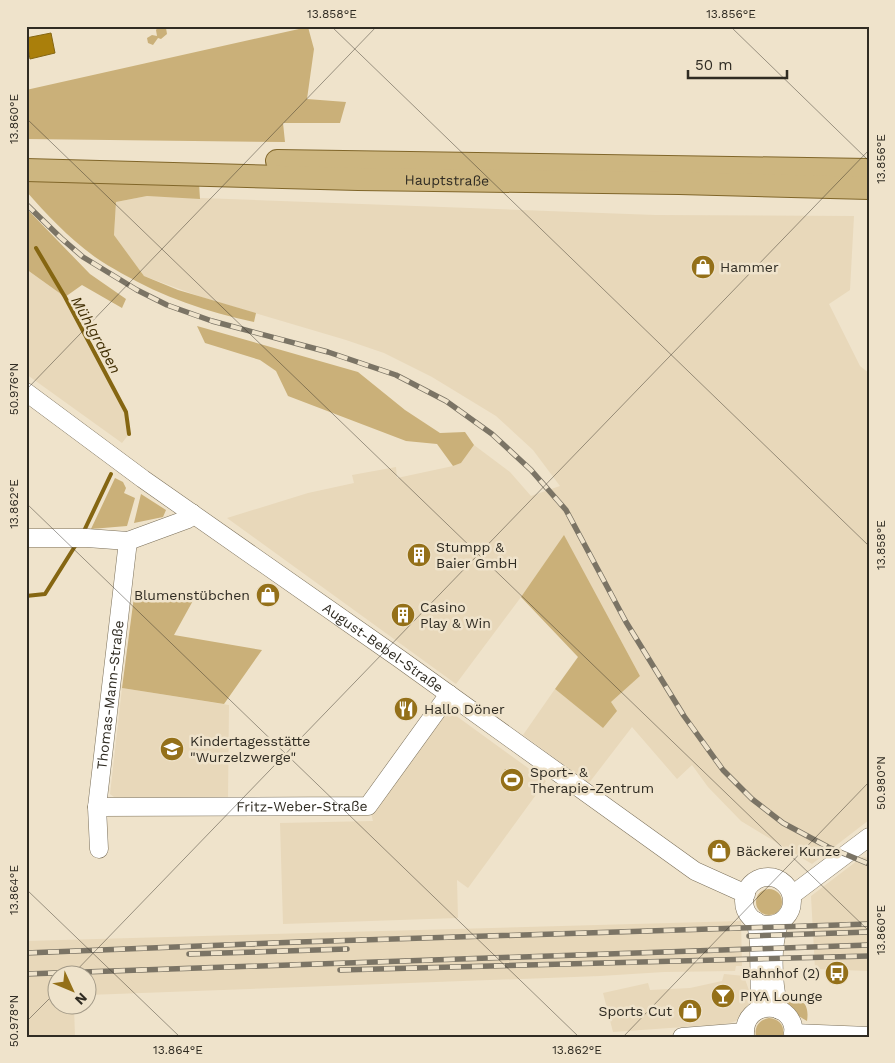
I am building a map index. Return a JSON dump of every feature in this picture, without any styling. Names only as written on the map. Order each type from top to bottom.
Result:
[{"type":"main road","name":"Hauptstraße","points":[[26,158],[869,170]]},
{"type":"main road","name":"Hauptstraße","points":[[26,170],[358,179],[679,183],[869,188]]},
{"type":"street","name":"August-Bebel-Straße","points":[[26,392],[143,479],[449,694],[695,871],[746,894]]},
{"type":"street","points":[[26,538],[79,538],[128,541],[188,520],[192,513]]},
{"type":"street","name":"Thomas-Mann-Straße","points":[[99,849],[97,807],[128,541]]},
{"type":"street","name":"Fritz-Weber-Straße","points":[[97,807],[368,806],[449,694]]},
{"type":"street","points":[[792,895],[869,836]]},
{"type":"street","points":[[756,922],[767,925],[779,923],[789,914],[792,895],[789,889],[779,880],[766,878],[754,883],[746,894],[746,909],[756,922],[759,943],[760,1009]]},
{"type":"street","points":[[779,923],[774,942],[775,993],[779,1010]]},
{"type":"street","points":[[682,1037],[745,1034],[749,1018],[760,1009],[770,1007],[779,1010],[790,1019],[793,1035],[869,1036]]},
{"type":"shaded area","points":[[159,26],[166,28],[167,34],[161,39],[158,38],[153,45],[148,43],[147,38],[152,35],[157,36],[156,30]]},
{"type":"shaded area","points":[[308,27],[314,49],[307,99],[346,102],[340,123],[283,123],[285,142],[26,139],[26,90]]},
{"type":"shaded area","points":[[51,33],[55,53],[30,59],[26,38]]},
{"type":"shaded area","points":[[26,179],[199,183],[200,199],[147,196],[116,202],[114,235],[144,276],[178,290],[256,313],[254,322],[219,314],[169,296],[137,282],[101,261],[85,250],[42,209],[26,191]]},
{"type":"shaded area","points":[[147,196],[655,215],[854,216],[850,290],[829,304],[860,366],[869,373],[869,820],[812,864],[741,821],[708,787],[692,765],[677,779],[632,727],[589,783],[523,735],[555,689],[603,728],[611,702],[640,676],[564,536],[456,684],[227,518],[308,493],[354,483],[352,475],[396,467],[397,478],[453,466],[461,463],[474,445],[510,472],[531,496],[560,486],[533,450],[496,416],[432,377],[384,353],[201,297],[144,276],[114,235],[116,202]]},
{"type":"shaded area","points":[[26,208],[90,274],[126,299],[122,308],[82,285],[65,297],[26,269]]},
{"type":"shaded area","points":[[26,269],[65,297],[127,411],[129,434],[122,443],[26,374]]},
{"type":"shaded area","points":[[197,326],[358,372],[405,410],[440,433],[465,432],[474,445],[461,463],[453,466],[437,444],[406,441],[288,396],[276,371],[260,360],[205,343]]},
{"type":"shaded area","points":[[115,478],[123,482],[126,488],[124,493],[135,498],[127,526],[91,529]]},
{"type":"shaded area","points":[[141,494],[166,510],[163,517],[134,523]]},
{"type":"shaded area","points":[[564,535],[640,676],[611,702],[617,711],[603,728],[555,689],[578,657],[521,597]]},
{"type":"shaded area","points":[[135,589],[195,597],[174,635],[262,650],[224,704],[122,688]]},
{"type":"shaded area","name":"Kindertagesstätte \"Wurzelzwerge\"","points":[[122,688],[229,705],[228,798],[114,797],[110,794]]},
{"type":"shaded area","points":[[444,707],[546,781],[468,888],[457,880],[458,918],[283,924],[280,823],[373,821],[370,809]]},
{"type":"shaded area","points":[[862,857],[869,858],[869,971],[815,969],[811,896]]},
{"type":"shaded area","points":[[769,889],[778,893],[782,902],[778,911],[769,915],[760,911],[756,902],[760,893]]},
{"type":"shaded area","points":[[741,921],[742,966],[736,966],[735,971],[664,972],[98,995],[98,966],[48,966],[48,1016],[74,1016],[75,1037],[26,1037],[26,941]]},
{"type":"shaded area","points":[[724,974],[744,976],[753,1002],[736,1021],[726,1024],[613,1032],[603,993],[648,983],[650,990],[690,988],[722,981]]},
{"type":"shaded area","points":[[783,995],[799,999],[805,1005],[808,1014],[807,1021],[793,1010]]},
{"type":"shaded area","points":[[769,1018],[781,1024],[783,1037],[756,1037],[758,1024],[762,1020]]},
{"type":"waterway","name":"Mühlgraben","points":[[36,248],[65,297],[126,412],[129,434]]},
{"type":"waterway","name":"Mühlgraben","points":[[83,533],[111,474]]},
{"type":"waterway","name":"Mühlgraben","points":[[26,596],[45,594],[77,543]]},
{"type":"railway","points":[[26,204],[83,257],[137,290],[167,305],[212,321],[328,352],[396,375],[446,401],[492,434],[531,470],[566,510],[626,622],[684,716],[723,770],[752,799],[783,823],[828,847],[869,864]]},
{"type":"railway","points":[[26,953],[299,942],[869,924]]},
{"type":"railway","points":[[749,936],[869,932]]},
{"type":"railway","points":[[26,974],[869,945]]},
{"type":"railway","points":[[189,954],[347,949]]},
{"type":"railway","points":[[340,970],[869,956]]},
{"type":"place","name":"Hammer","points":[[703,267]]},
{"type":"place","name":"Stumpp & Baier GmbH","points":[[419,555]]},
{"type":"place","name":"Blumenstübchen","points":[[268,595]]},
{"type":"place","name":"Casino Play & Win","points":[[403,615]]},
{"type":"place","name":"Hallo Döner","points":[[406,709]]},
{"type":"place","name":"Kindertagesstätte \"Wurzelzwerge\"","points":[[172,749]]},
{"type":"place","name":"Sport- & Therapie-Zentrum","points":[[512,780]]},
{"type":"place","name":"Bäckerei Kunze","points":[[719,851]]},
{"type":"place","name":"Bahnhof (2)","points":[[837,973]]},
{"type":"place","name":"PIYA Lounge","points":[[723,996]]},
{"type":"place","name":"Sports Cut","points":[[690,1011]]}]
